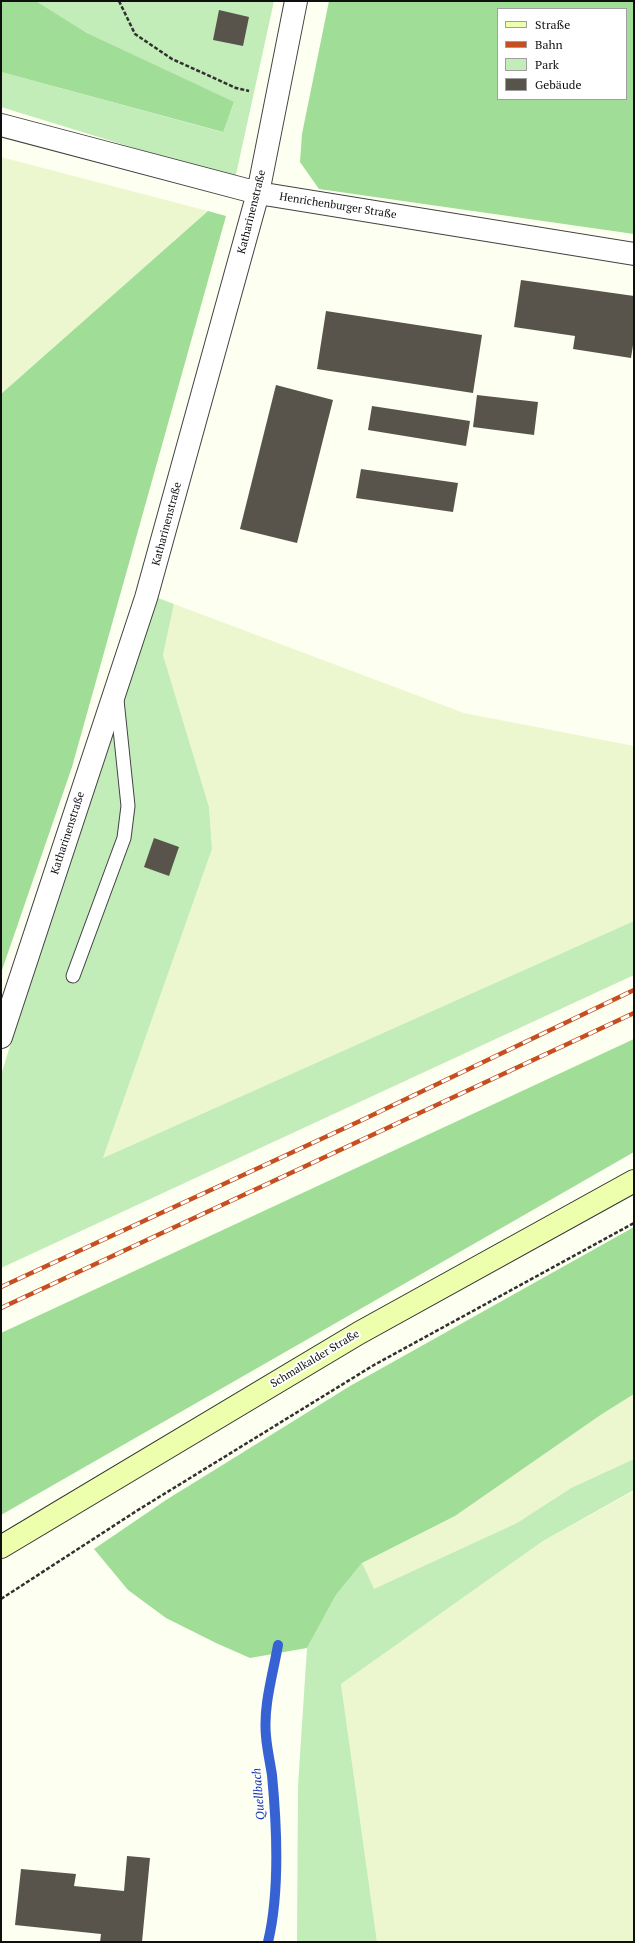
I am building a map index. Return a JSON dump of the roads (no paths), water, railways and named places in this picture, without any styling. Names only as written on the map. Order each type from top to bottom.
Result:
[{"type":"main road","name":"Schmalkalder Straße","points":[[1,1547],[359,1333],[634,1181]]},
{"type":"street","name":"Katharinenstraße","points":[[1,1037],[146,598],[258,193],[296,1]]},
{"type":"street","name":"Henrichenburger Straße","points":[[1,125],[258,193],[634,254]]},
{"type":"lane","points":[[73,976],[124,838],[128,806],[116,690]]},
{"type":"waterway","name":"Quellbach","points":[[268,1942],[272,1923],[276,1881],[276,1838],[274,1795],[265,1725],[267,1702],[278,1645]]},
{"type":"railway","points":[[1,1287],[360,1121],[634,990]]},
{"type":"railway","points":[[1,1308],[634,1013]]}]
